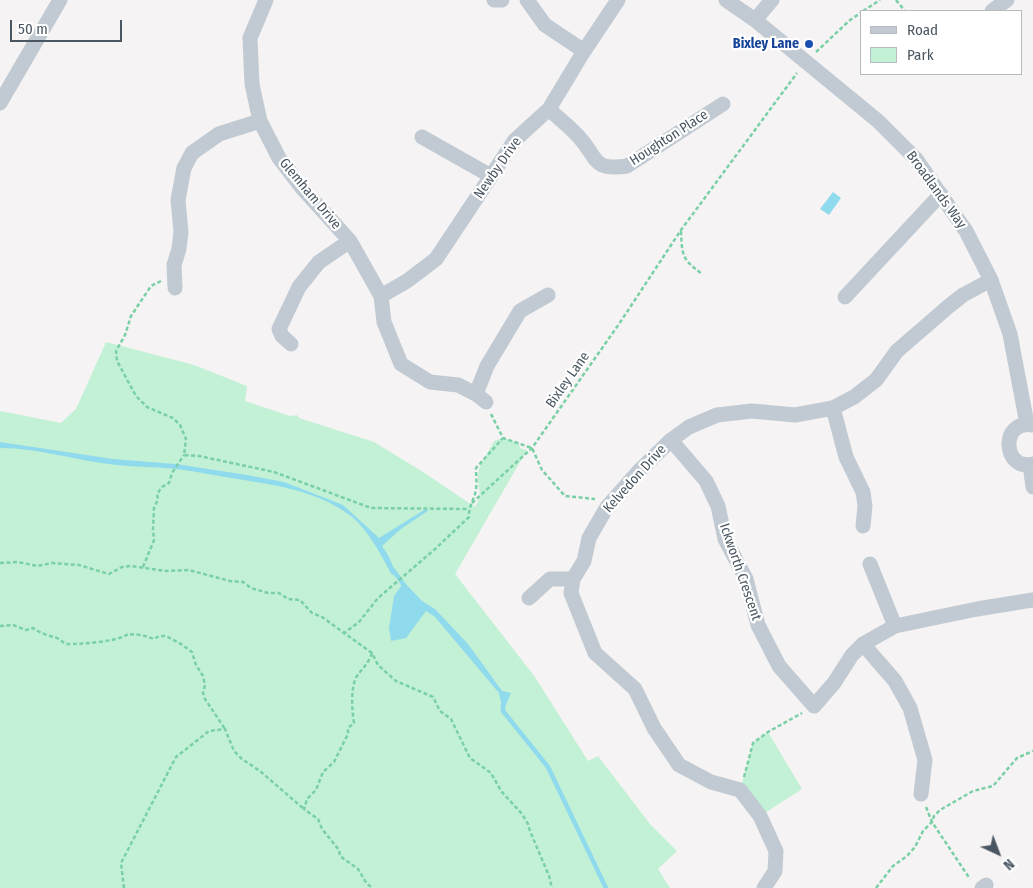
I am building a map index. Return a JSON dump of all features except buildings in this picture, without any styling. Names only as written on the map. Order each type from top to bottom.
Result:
[{"type":"street","points":[[0,103],[60,0]]},
{"type":"street","name":"Glemham Drive","points":[[266,0],[250,38],[252,84],[260,120],[279,158],[302,188],[350,241],[380,296],[384,322],[401,364],[430,382],[458,385],[481,398]]},
{"type":"street","points":[[494,0],[502,0]]},
{"type":"street","points":[[527,0],[545,25],[584,51]]},
{"type":"street","name":"Newby Drive","points":[[380,296],[407,281],[436,259],[515,140],[548,109],[618,0]]},
{"type":"street","name":"Broadlands Way","points":[[726,0],[755,20],[884,127],[916,159],[966,231],[991,280],[1010,334],[1030,424]]},
{"type":"street","points":[[755,20],[772,0]]},
{"type":"street","points":[[993,10],[1007,0]]},
{"type":"street","name":"Houghton Place","points":[[548,109],[579,137],[596,162],[613,168],[627,166],[723,104]]},
{"type":"street","points":[[175,281],[174,265],[179,250],[181,232],[178,200],[184,168],[192,153],[219,134],[260,120]]},
{"type":"street","points":[[422,137],[491,176]]},
{"type":"street","points":[[845,297],[941,194]]},
{"type":"street","points":[[291,344],[282,336],[278,329],[299,287],[319,262],[350,241]]},
{"type":"street","name":"Kelvedon Drive","points":[[573,579],[584,560],[588,538],[607,507],[670,440],[689,427],[718,415],[752,411],[795,415],[833,408],[854,397],[876,380],[897,351],[949,306],[963,295],[991,280]]},
{"type":"street","points":[[481,398],[487,366],[520,311],[548,295]]},
{"type":"street","points":[[833,408],[846,457],[863,492],[865,506],[863,526]]},
{"type":"street","points":[[1030,424],[1018,427],[1012,432],[1008,447],[1016,460],[1032,465],[1033,487]]},
{"type":"street","name":"Ickworth Crescent","points":[[670,440],[706,481],[718,506],[725,540],[746,579],[758,625],[779,666],[814,706]]},
{"type":"street","points":[[870,564],[895,626]]},
{"type":"street","points":[[529,598],[550,579],[573,579],[571,593],[595,653],[635,689],[654,728],[679,765],[711,782],[740,790],[760,816],[776,851],[775,871],[764,888]]},
{"type":"street","points":[[814,706],[834,683],[852,655],[863,644],[895,626],[977,609],[1033,600]]},
{"type":"street","points":[[863,644],[895,681],[910,708],[925,760],[921,794]]},
{"type":"path","name":"Bixley Lane","points":[[865,10],[880,0]]},
{"type":"path","points":[[896,0],[904,10]]},
{"type":"path","name":"Bixley Lane","points":[[472,502],[532,448],[619,324],[681,230],[806,62],[850,20],[860,13]]},
{"type":"path","points":[[681,230],[682,249],[686,262],[702,274]]},
{"type":"path","points":[[143,567],[154,540],[154,508],[158,499],[157,494],[162,487],[169,483],[172,473],[184,455],[186,439],[180,425],[173,418],[147,408],[136,396],[117,361],[116,351],[125,335],[131,316],[151,286],[175,281]]},
{"type":"path","points":[[481,398],[503,438],[532,448],[542,470],[565,496],[595,499],[607,507]]},
{"type":"path","points":[[344,634],[359,622],[373,604],[395,583],[469,517],[468,509],[476,488],[476,468],[503,438]]},
{"type":"path","points":[[184,455],[199,456],[274,472],[371,508],[468,509]]},
{"type":"path","points":[[0,563],[18,562],[37,566],[52,563],[79,565],[109,574],[122,567],[138,566],[166,571],[189,570],[230,581],[242,582],[262,592],[279,593],[288,599],[300,600],[312,613],[322,617],[372,653],[378,665],[396,681],[433,697],[440,710],[451,719],[470,758],[491,773],[501,791],[522,814],[528,824],[552,888]]},
{"type":"path","points":[[0,626],[13,625],[26,630],[33,628],[51,638],[57,638],[65,644],[109,641],[125,637],[128,634],[142,635],[154,639],[159,636],[166,636],[181,644],[192,652],[196,665],[203,676],[205,699],[225,729],[234,751],[318,819],[322,829],[340,850],[340,856],[358,869],[367,884],[373,888]]},
{"type":"path","points":[[304,809],[307,798],[316,790],[322,772],[334,762],[348,734],[348,728],[354,723],[352,706],[356,678],[367,665],[372,653]]},
{"type":"path","points":[[740,790],[753,744],[768,732],[814,706]]},
{"type":"path","points":[[124,888],[122,863],[176,757],[208,731],[225,729]]},
{"type":"path","points":[[876,888],[893,866],[907,856],[923,831],[940,810],[972,791],[993,786],[1017,758],[1033,751]]},
{"type":"path","points":[[921,794],[932,822],[979,884]]},
{"type":"green space","points":[[106,342],[194,365],[247,386],[245,401],[290,416],[297,415],[299,418],[374,442],[475,507],[480,494],[479,471],[494,441],[503,438],[519,443],[520,448],[527,450],[455,574],[535,677],[588,761],[598,756],[650,824],[677,851],[658,869],[670,888],[0,888],[0,411],[61,423],[76,409]]},
{"type":"green space","points":[[768,732],[802,789],[760,816],[740,790],[753,743]]},
{"type":"water","points":[[833,192],[841,198],[829,215],[820,209]]},
{"type":"water","points":[[0,442],[113,459],[176,464],[284,482],[343,505],[379,538],[424,510],[429,510],[401,529],[382,546],[396,573],[392,575],[373,542],[355,520],[336,506],[311,495],[271,485],[185,470],[116,465],[44,452],[0,448]]},
{"type":"water","points":[[404,582],[422,601],[435,609],[468,644],[502,691],[511,693],[503,711],[499,693],[435,617],[426,611],[406,638],[391,641],[389,628],[394,596]]},
{"type":"waterway","points":[[393,570],[406,588]]},
{"type":"waterway","points":[[503,705],[503,711],[548,767],[606,888]]},
{"type":"place","name":"Bixley Lane","points":[[809,44]]}]
